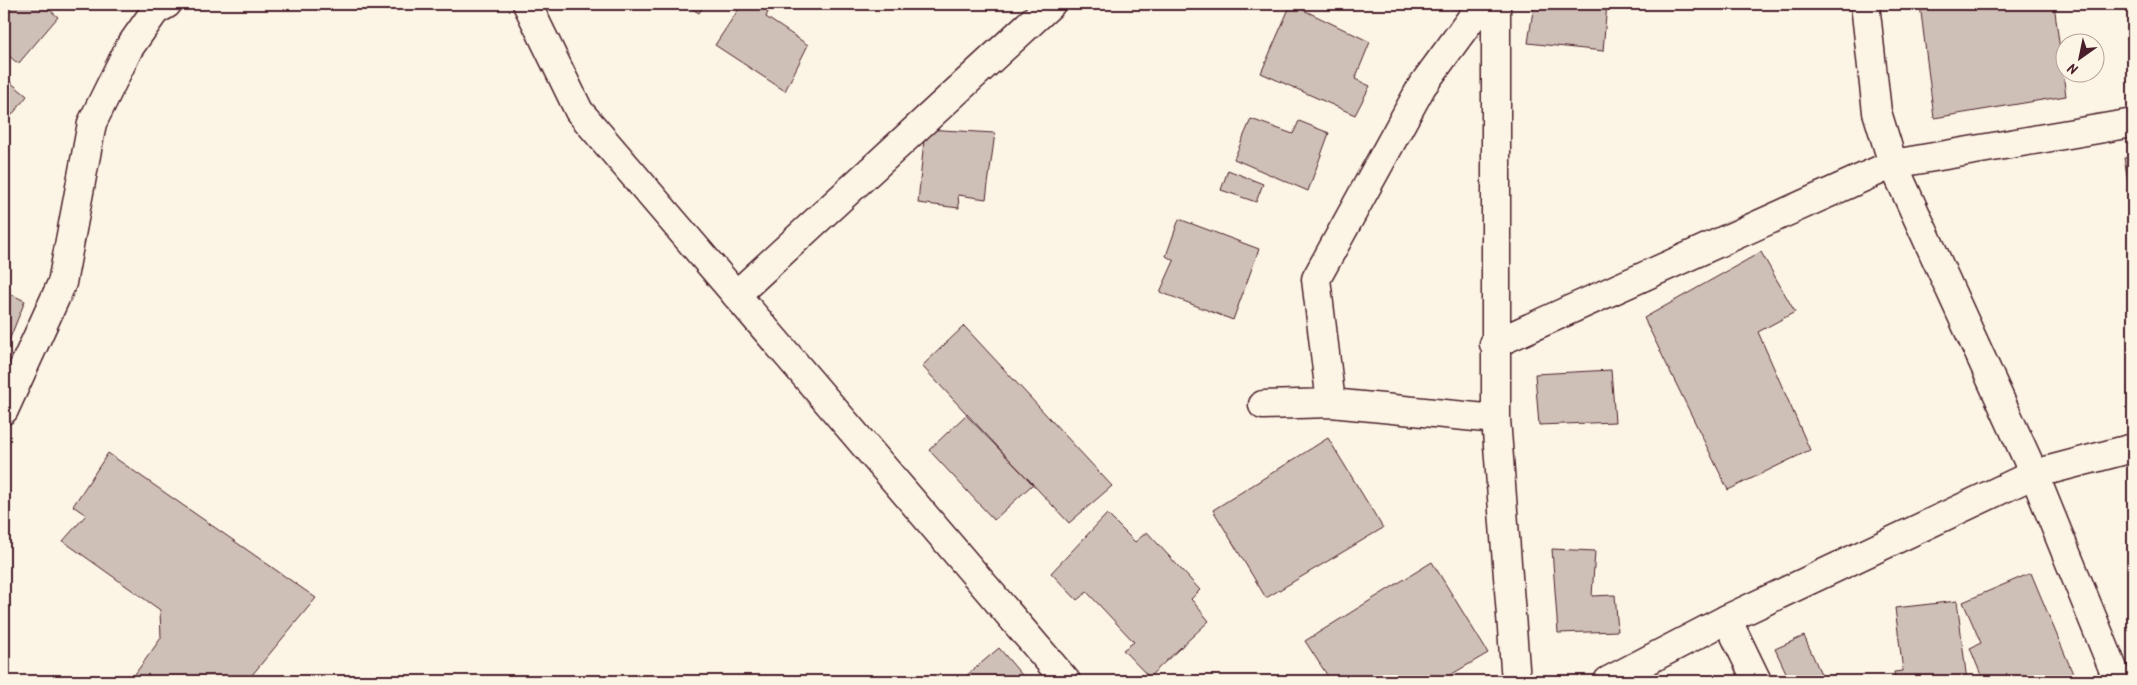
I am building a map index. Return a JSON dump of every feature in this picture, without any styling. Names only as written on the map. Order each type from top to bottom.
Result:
[{"type":"street","points":[[527,4],[579,111],[1066,681]]},
{"type":"street","points":[[736,295],[1051,4]]},
{"type":"street","points":[[1330,403],[1316,279],[1422,86],[1482,4]]},
{"type":"street","points":[[1496,4],[1494,344],[1496,419],[1516,681]]},
{"type":"street","points":[[1866,4],[1877,112],[1893,164],[2034,474],[2118,681]]},
{"type":"street","points":[[4,410],[62,283],[92,123],[129,48],[157,6]]},
{"type":"street","points":[[1494,344],[1893,164],[2133,123]]},
{"type":"street","points":[[1264,406],[1330,403],[1496,419]]},
{"type":"street","points":[[1608,681],[1727,619],[2034,474],[2133,448]]},
{"type":"street","points":[[1727,619],[1757,681]]},
{"type":"building","points":[[4,4],[43,4],[58,17],[18,64],[4,51]]},
{"type":"building","points":[[684,4],[705,4],[699,13]]},
{"type":"building","points":[[742,4],[771,4],[766,17],[808,45],[785,91],[715,45]]},
{"type":"building","points":[[1291,4],[1370,42],[1355,79],[1370,86],[1355,115],[1261,73]]},
{"type":"building","points":[[1534,4],[1607,4],[1603,51],[1528,43]]},
{"type":"building","points":[[1920,4],[2054,4],[2058,32],[2054,32],[2054,82],[2064,82],[2066,96],[1934,118]]},
{"type":"building","points":[[4,77],[27,96],[4,125]]},
{"type":"building","points":[[1251,119],[1293,134],[1299,121],[1329,133],[1308,191],[1234,159]]},
{"type":"building","points":[[925,129],[995,133],[986,199],[958,195],[959,208],[918,203]]},
{"type":"building","points":[[2133,157],[2133,209],[2124,158]]},
{"type":"building","points":[[1228,170],[1263,184],[1256,202],[1221,190]]},
{"type":"building","points":[[1179,219],[1259,249],[1233,320],[1160,292],[1174,261],[1166,256]]},
{"type":"building","points":[[1761,252],[1795,312],[1758,332],[1810,450],[1728,490],[1644,318]]},
{"type":"building","points":[[4,291],[25,301],[4,353]]},
{"type":"building","points":[[964,326],[1112,486],[1069,523],[922,366]]},
{"type":"building","points":[[1611,370],[1615,422],[1539,425],[1535,374]]},
{"type":"building","points":[[966,415],[1033,484],[994,520],[929,450]]},
{"type":"building","points":[[1328,438],[1383,528],[1266,598],[1213,510]]},
{"type":"building","points":[[108,453],[316,598],[247,681],[130,681],[161,638],[160,610],[63,541],[86,515],[73,506]]},
{"type":"building","points":[[1107,514],[1135,542],[1147,532],[1200,590],[1191,599],[1209,621],[1149,677],[1123,650],[1134,642],[1087,592],[1077,600],[1051,573]]},
{"type":"building","points":[[1552,549],[1595,551],[1592,596],[1615,595],[1618,631],[1558,633]]},
{"type":"building","points":[[1432,562],[1488,653],[1440,681],[1331,681],[1305,641]]},
{"type":"building","points":[[2031,573],[2076,681],[1976,681],[1974,678],[1981,675],[1970,648],[1981,643],[1963,602]]},
{"type":"building","points":[[1957,601],[1967,681],[1895,681],[1894,672],[1903,671],[1895,608]]},
{"type":"building","points":[[1804,636],[1821,674],[1805,681],[1790,681],[1775,649]]},
{"type":"building","points":[[999,648],[1027,681],[960,681]]}]
